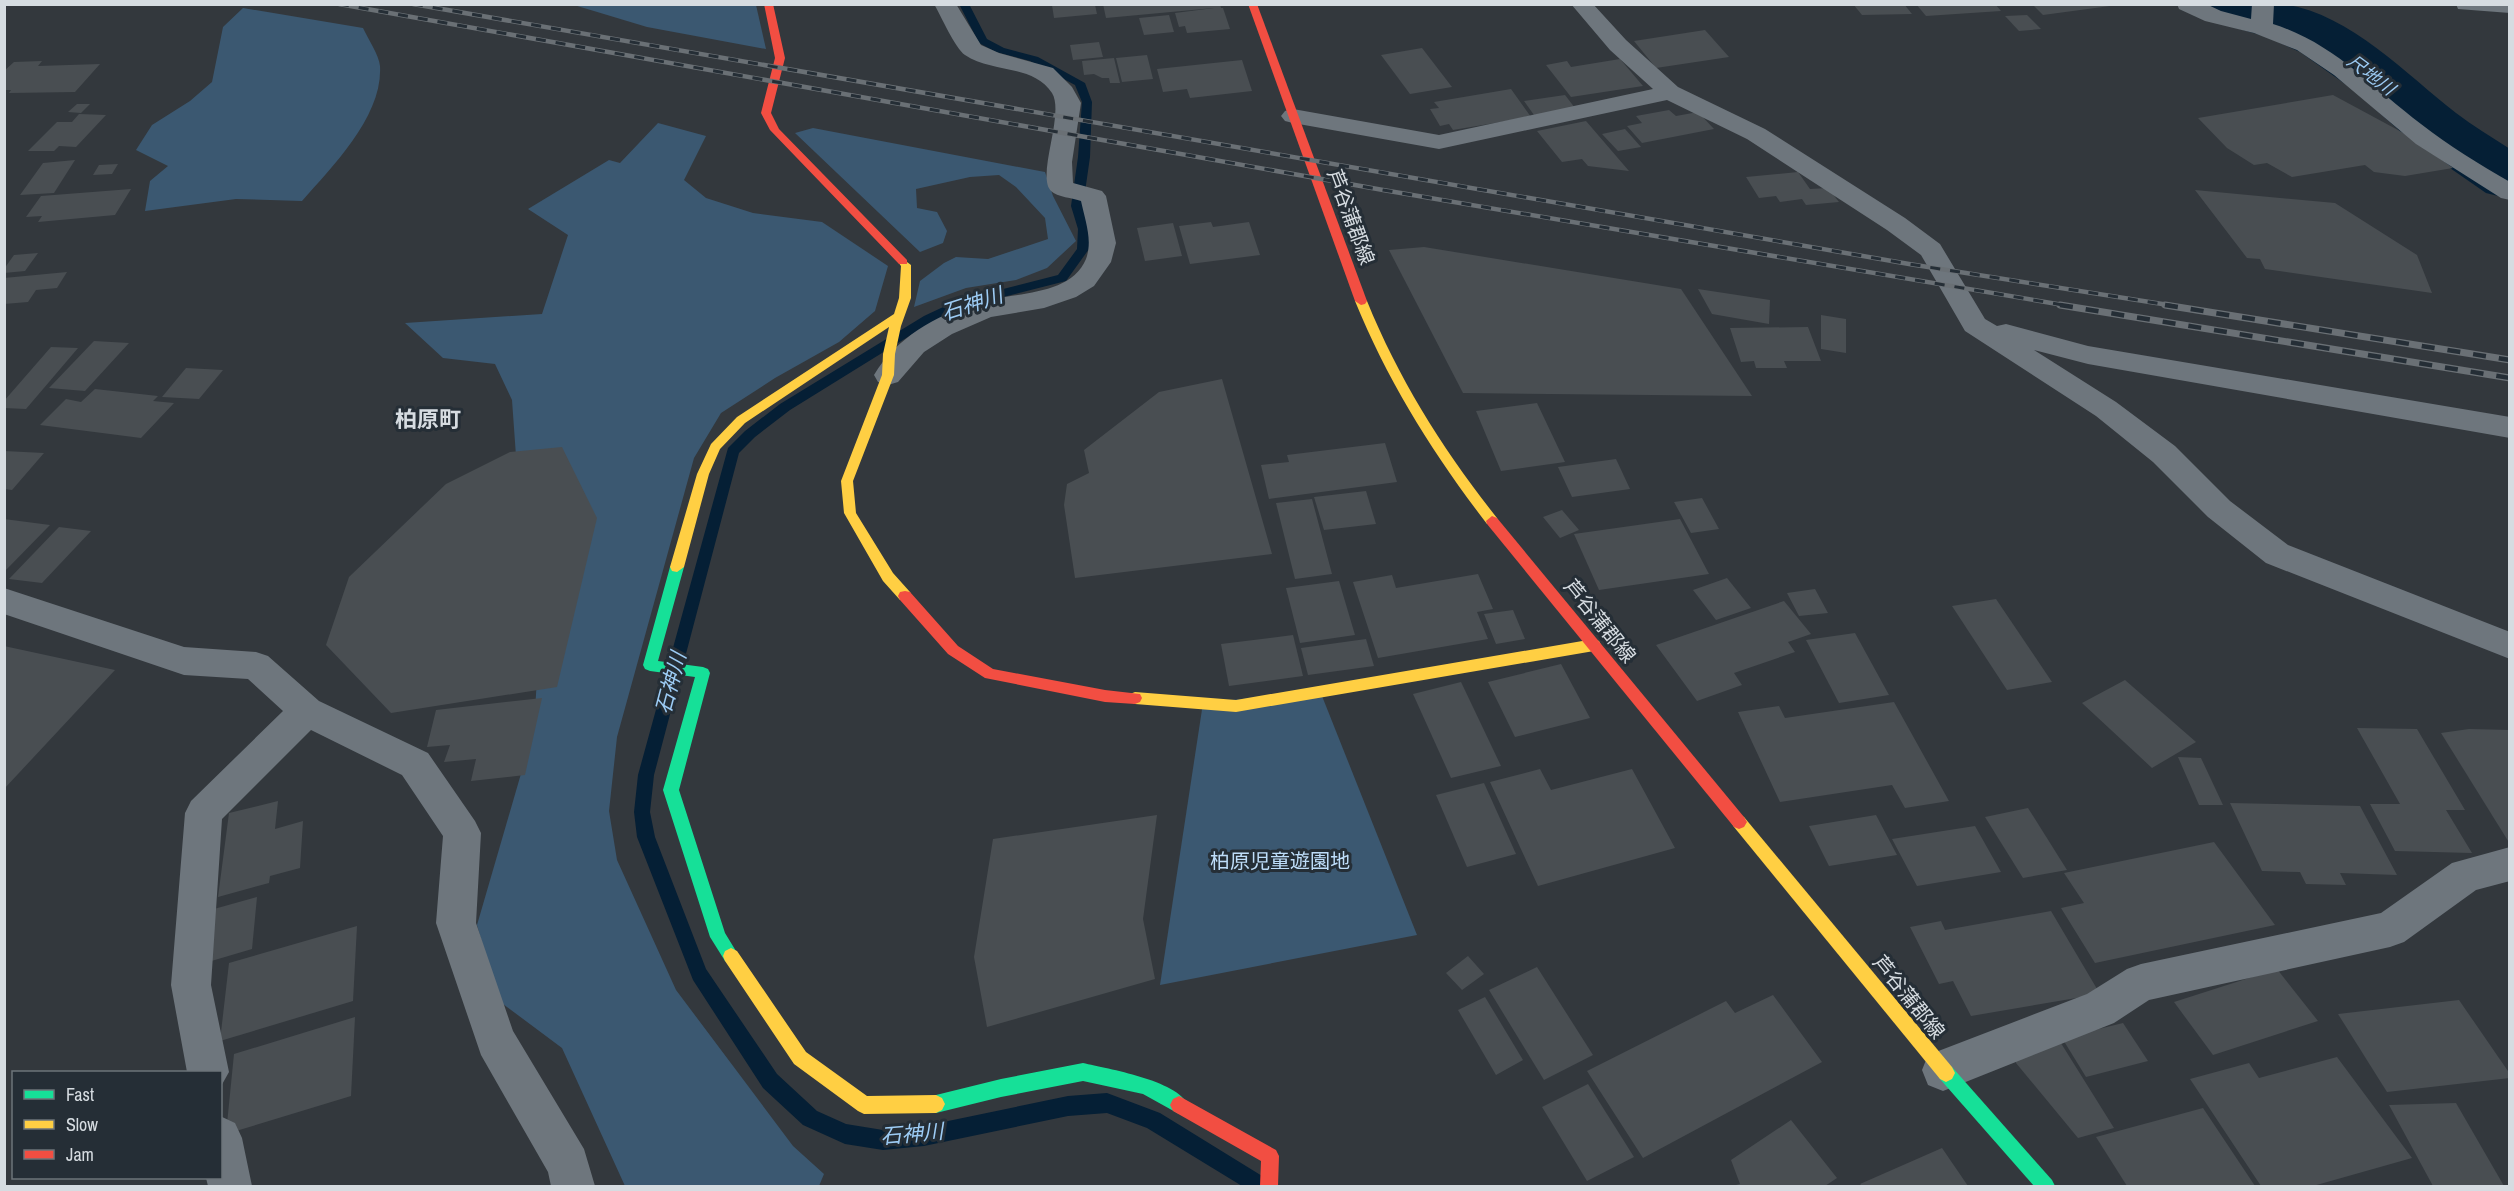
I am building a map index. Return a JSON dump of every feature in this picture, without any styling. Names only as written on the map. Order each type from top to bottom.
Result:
[{"type":"street","points":[[768,4],[780,58],[766,113],[775,130],[906,265],[905,298],[897,321],[888,364],[847,481],[850,513],[888,577],[953,650],[990,674],[1105,696],[1236,706],[1594,645]]},
{"type":"street","points":[[888,364],[942,328],[985,309],[1034,302],[1066,291],[1084,280],[1098,262],[1103,243],[1093,196],[1061,187],[1060,162],[1069,103],[1060,87],[1045,73],[991,58],[972,50],[945,4]]},
{"type":"street","name":"芦谷蒲郡線","points":[[1252,4],[1369,322],[1423,425],[1475,500],[1943,1070],[2046,1186]]},
{"type":"street","points":[[1581,4],[1618,45],[1670,92],[1756,134],[1888,219],[1931,250],[1976,325],[2106,409],[2164,454],[2219,509],[2277,554],[2510,646]]},
{"type":"street","points":[[2187,4],[2213,16],[2262,17],[2318,51],[2411,128],[2447,154],[2510,193]]},
{"type":"street","points":[[2466,4],[2510,7]]},
{"type":"street","points":[[1293,116],[1439,142],[1670,92]]},
{"type":"street","points":[[897,321],[741,420],[715,447],[703,474],[650,665],[703,673],[671,790],[718,937],[800,1058],[864,1105],[929,1106],[1001,1088],[1083,1072],[1146,1086],[1270,1156],[1269,1186]]},
{"type":"street","points":[[1976,325],[2088,356],[2510,428]]},
{"type":"street","points":[[4,601],[184,662],[256,666],[307,711],[415,764],[462,833],[456,923],[496,1041],[568,1165],[573,1186]]},
{"type":"street","points":[[208,1071],[191,985],[204,813],[307,711]]},
{"type":"street","points":[[1943,1070],[2100,1010],[2141,983],[2390,929],[2466,875],[2510,864]]},
{"type":"street","points":[[222,1148],[230,1186]]},
{"type":"green space","points":[[574,5],[756,5],[766,49],[647,27]]},
{"type":"green space","points":[[243,8],[363,28],[376,52],[380,66],[379,85],[365,121],[341,156],[302,201],[236,199],[145,211],[150,181],[168,166],[136,150],[152,125],[190,101],[212,82],[223,27]]},
{"type":"green space","points":[[658,123],[706,136],[684,180],[706,198],[753,213],[822,222],[888,266],[875,311],[839,342],[775,378],[721,413],[694,458],[617,737],[609,811],[617,860],[676,990],[793,1146],[824,1174],[819,1186],[625,1186],[562,1048],[499,1001],[477,925],[534,729],[544,556],[516,456],[512,400],[495,364],[443,358],[405,323],[542,314],[568,235],[528,209],[609,160],[620,163]]},
{"type":"green space","points":[[813,128],[1045,172],[1053,196],[1076,241],[1047,268],[1016,280],[966,288],[914,307],[920,281],[944,263],[956,257],[988,259],[1048,239],[1045,218],[1016,187],[999,175],[970,177],[916,189],[917,208],[937,212],[947,231],[943,243],[920,252],[795,133]]},
{"type":"green space","name":"柏原児童遊園地","points":[[1320,691],[1417,935],[1160,985],[1203,703]]},
{"type":"building","points":[[1103,4],[1220,4],[1230,29],[1187,33],[1185,26],[1179,27],[1175,13],[1214,8],[1106,18]]},
{"type":"building","points":[[1853,4],[1904,4],[1912,14],[1862,15]]},
{"type":"building","points":[[1916,4],[1995,4],[2001,11],[1926,16]]},
{"type":"building","points":[[2032,4],[2110,4],[2110,6],[2043,15]]},
{"type":"building","points":[[1052,5],[1095,5],[1097,14],[1054,18]]},
{"type":"building","points":[[1169,15],[1174,32],[1144,35],[1139,18]]},
{"type":"building","points":[[2027,15],[2041,29],[2019,31],[2005,16]]},
{"type":"building","points":[[1705,30],[1729,57],[1656,68],[1634,41]]},
{"type":"building","points":[[1099,42],[1103,57],[1073,60],[1070,45]]},
{"type":"building","points":[[1422,48],[1452,87],[1410,94],[1381,55]]},
{"type":"building","points":[[1147,55],[1153,79],[1122,82],[1116,58]]},
{"type":"building","points":[[1114,58],[1120,83],[1110,83],[1109,78],[1102,78],[1094,74],[1084,75],[1082,61]]},
{"type":"building","points":[[1620,59],[1643,86],[1571,97],[1546,65],[1567,61],[1571,67]]},
{"type":"building","points":[[1242,60],[1252,91],[1190,98],[1187,89],[1163,92],[1157,69]]},
{"type":"building","points":[[42,61],[38,66],[100,64],[75,92],[9,93],[11,90],[4,90],[4,71],[14,62]]},
{"type":"building","points":[[1511,89],[1531,117],[1453,130],[1449,124],[1440,126],[1430,109],[1439,108],[1434,102]]},
{"type":"building","points":[[1565,95],[1575,108],[1534,115],[1524,101]]},
{"type":"building","points":[[2333,95],[2409,136],[2453,168],[2405,176],[2374,172],[2365,165],[2292,177],[2267,163],[2254,165],[2227,148],[2198,118]]},
{"type":"building","points":[[77,104],[90,104],[81,113],[68,112]]},
{"type":"building","points":[[1669,110],[1676,116],[1698,112],[1714,129],[1642,143],[1627,126],[1642,123],[1636,116]]},
{"type":"building","points":[[79,114],[106,115],[76,147],[59,146],[54,151],[28,151],[57,122],[72,122]]},
{"type":"building","points":[[1586,121],[1629,171],[1588,166],[1582,159],[1562,162],[1537,131]]},
{"type":"building","points":[[1625,129],[1641,147],[1618,151],[1602,134]]},
{"type":"building","points":[[75,160],[54,193],[20,195],[43,163]]},
{"type":"building","points":[[118,164],[112,174],[93,175],[99,165]]},
{"type":"building","points":[[1798,172],[1810,189],[1828,188],[1839,202],[1806,205],[1802,199],[1780,202],[1776,196],[1759,198],[1746,177]]},
{"type":"building","points":[[131,189],[115,215],[38,222],[42,216],[26,217],[41,196]]},
{"type":"building","points":[[2195,190],[2335,203],[2417,255],[2432,293],[2265,269],[2260,259],[2247,258]]},
{"type":"building","points":[[1211,222],[1213,227],[1249,222],[1260,255],[1190,264],[1179,226]]},
{"type":"building","points":[[1173,223],[1182,256],[1145,261],[1137,228]]},
{"type":"building","points":[[1424,247],[1681,289],[1752,396],[1463,393],[1389,250]]},
{"type":"building","points":[[38,253],[25,271],[4,273],[4,269],[14,255]]},
{"type":"building","points":[[67,272],[57,288],[36,290],[28,302],[4,304],[4,278]]},
{"type":"building","points":[[1698,289],[1770,300],[1769,324],[1712,314]]},
{"type":"building","points":[[1821,315],[1846,319],[1846,353],[1821,349]]},
{"type":"building","points":[[1808,327],[1821,361],[1784,361],[1787,368],[1756,368],[1754,361],[1741,362],[1730,328]]},
{"type":"building","points":[[94,341],[129,343],[85,391],[49,388]]},
{"type":"building","points":[[51,347],[78,348],[26,409],[4,408],[4,401]]},
{"type":"building","points":[[186,368],[223,370],[199,399],[162,397]]},
{"type":"building","points":[[1222,379],[1272,554],[1075,578],[1064,505],[1067,484],[1089,473],[1084,450],[1159,392]]},
{"type":"building","points":[[95,389],[158,396],[153,401],[174,403],[141,438],[40,425],[66,399],[81,402]]},
{"type":"building","points":[[1537,403],[1565,462],[1501,471],[1476,411]]},
{"type":"building","points":[[1385,443],[1397,482],[1269,499],[1261,465],[1289,462],[1287,455]]},
{"type":"building","points":[[562,447],[597,518],[557,687],[391,713],[326,645],[349,577],[446,484],[510,452]]},
{"type":"building","points":[[4,451],[44,453],[12,490],[4,489]]},
{"type":"building","points":[[1616,459],[1630,489],[1572,497],[1558,467]]},
{"type":"building","points":[[1366,491],[1376,524],[1324,530],[1314,497]]},
{"type":"building","points":[[1702,498],[1719,529],[1691,533],[1674,502]]},
{"type":"building","points":[[1312,499],[1332,574],[1295,579],[1276,503]]},
{"type":"building","points":[[1562,510],[1579,530],[1560,538],[1543,517]]},
{"type":"building","points":[[4,519],[50,525],[4,572]]},
{"type":"building","points":[[1680,519],[1709,574],[1599,590],[1574,534]]},
{"type":"building","points":[[59,527],[91,531],[42,583],[9,579]]},
{"type":"building","points":[[1478,574],[1493,609],[1477,612],[1488,639],[1378,658],[1353,582],[1392,575],[1396,588]]},
{"type":"building","points":[[1727,578],[1751,608],[1716,620],[1693,590]]},
{"type":"building","points":[[1339,581],[1355,635],[1300,643],[1286,588]]},
{"type":"building","points":[[1815,589],[1828,613],[1799,616],[1787,593]]},
{"type":"building","points":[[1996,599],[2052,682],[2007,690],[1952,606]]},
{"type":"building","points":[[1784,601],[1811,634],[1788,642],[1795,652],[1734,673],[1742,685],[1697,701],[1656,645]]},
{"type":"building","points":[[1513,610],[1525,639],[1496,644],[1484,614]]},
{"type":"building","points":[[1855,633],[1889,695],[1839,703],[1806,640]]},
{"type":"building","points":[[1293,635],[1303,676],[1229,686],[1221,644]]},
{"type":"building","points":[[1366,639],[1374,666],[1308,675],[1301,648]]},
{"type":"building","points":[[4,646],[115,670],[4,789]]},
{"type":"building","points":[[1561,664],[1590,718],[1515,737],[1488,682]]},
{"type":"building","points":[[2125,680],[2196,742],[2152,768],[2082,703]]},
{"type":"building","points":[[1461,682],[1501,766],[1451,778],[1413,694]]},
{"type":"building","points":[[542,698],[525,775],[471,781],[476,759],[444,762],[450,745],[427,747],[436,710]]},
{"type":"building","points":[[1894,702],[1949,801],[1905,808],[1892,785],[1780,802],[1738,712],[1779,706],[1785,718]]},
{"type":"building","points":[[2357,728],[2417,729],[2465,810],[2446,810],[2472,853],[2395,851],[2370,804],[2400,804]]},
{"type":"building","points":[[2469,729],[2510,730],[2510,844],[2441,733]]},
{"type":"building","points":[[2178,757],[2201,758],[2223,805],[2199,805]]},
{"type":"building","points":[[1540,769],[1551,790],[1632,769],[1675,848],[1538,886],[1490,782]]},
{"type":"building","points":[[1484,783],[1516,854],[1467,867],[1436,795]]},
{"type":"building","points":[[278,801],[275,829],[303,821],[300,868],[270,876],[269,883],[218,897],[229,813]]},
{"type":"building","points":[[2230,803],[2360,806],[2397,875],[2340,873],[2346,885],[2306,884],[2300,872],[2262,871]]},
{"type":"building","points":[[2028,808],[2067,870],[2023,878],[1985,817]]},
{"type":"building","points":[[1157,815],[1143,919],[1155,979],[987,1027],[974,957],[993,839]]},
{"type":"building","points":[[1876,815],[1897,855],[1829,866],[1809,826]]},
{"type":"building","points":[[1975,826],[2001,872],[1917,886],[1892,839]]},
{"type":"building","points":[[2214,842],[2275,925],[2095,963],[2061,908],[2084,903],[2064,873]]},
{"type":"building","points":[[257,897],[252,949],[208,962],[214,909]]},
{"type":"building","points":[[2051,911],[2100,994],[1971,1016],[1953,981],[1939,984],[1910,927],[1941,921],[1945,930]]},
{"type":"building","points":[[357,926],[353,1001],[220,1041],[229,963]]},
{"type":"building","points":[[1468,956],[1484,974],[1462,990],[1446,973]]},
{"type":"building","points":[[1537,967],[1593,1055],[1544,1080],[1489,990]]},
{"type":"building","points":[[2277,969],[2318,1021],[2213,1055],[2174,1002]]},
{"type":"building","points":[[1773,995],[1822,1062],[1643,1158],[1587,1071],[1726,1001],[1735,1013]]},
{"type":"building","points":[[1485,997],[1523,1060],[1496,1075],[1458,1010]]},
{"type":"building","points":[[2459,1000],[2510,1074],[2510,1078],[2387,1092],[2338,1014]]},
{"type":"building","points":[[355,1017],[351,1096],[226,1134],[234,1054]]},
{"type":"building","points":[[2123,1023],[2148,1061],[2086,1077],[2062,1038]]},
{"type":"building","points":[[2059,1040],[2114,1128],[2078,1138],[2016,1063],[2016,1051]]},
{"type":"building","points":[[2337,1057],[2412,1158],[2313,1186],[2261,1186],[2190,1079],[2249,1063],[2259,1078]]},
{"type":"building","points":[[1588,1084],[1634,1157],[1587,1181],[1542,1107]]},
{"type":"building","points":[[2456,1103],[2504,1186],[2433,1186],[2389,1105]]},
{"type":"building","points":[[2203,1108],[2255,1186],[2127,1186],[2096,1137]]},
{"type":"building","points":[[1791,1120],[1837,1178],[1825,1186],[1732,1186],[1740,1184],[1731,1160]]},
{"type":"building","points":[[1942,1148],[1968,1186],[1862,1186],[1860,1184]]},
{"type":"waterway","name":"石神川","points":[[964,4],[983,41],[1000,50],[1034,59],[1080,83],[1087,102],[1084,157],[1077,206],[1084,229],[1083,249],[1062,278],[960,304],[928,319],[785,407],[750,434],[733,451],[646,775],[642,812],[646,837],[699,974],[770,1081],[810,1118],[845,1134],[883,1140],[924,1136],[1068,1106],[1107,1103],[1153,1120],[1260,1186]]},
{"type":"waterway","name":"尺地川","points":[[2215,4],[2288,24],[2321,39],[2377,78],[2434,127],[2510,179]]},
{"type":"railway","points":[[339,4],[1383,190],[2069,306]]},
{"type":"railway","points":[[413,4],[1909,264],[2175,306]]},
{"type":"railway","points":[[2060,305],[2510,378]]},
{"type":"railway","points":[[2165,305],[2510,360]]},
{"type":"traffic: fast","points":[[677,567],[650,665],[703,673],[671,790],[718,937],[731,956]]},
{"type":"traffic: fast","points":[[936,1104],[1001,1088],[1083,1072],[1146,1086],[1179,1105]]},
{"type":"traffic: fast","points":[[1946,1073],[2046,1186]]},
{"type":"traffic: slow","points":[[903,262],[906,265],[905,298],[895,326],[889,354],[888,375],[847,481],[850,513],[888,577],[905,596]]},
{"type":"traffic: slow","points":[[1361,301],[1386,358],[1418,416],[1454,471],[1492,521]]},
{"type":"traffic: slow","points":[[677,567],[703,474],[715,447],[741,420],[898,316]]},
{"type":"traffic: slow","points":[[1135,698],[1236,706],[1594,645]]},
{"type":"traffic: slow","points":[[1739,822],[1946,1073]]},
{"type":"traffic: slow","points":[[731,956],[800,1058],[864,1105],[936,1104]]},
{"type":"traffic: jam","points":[[768,4],[780,58],[766,113],[775,130],[903,262]]},
{"type":"traffic: jam","points":[[1252,4],[1361,301]]},
{"type":"traffic: jam","points":[[1492,521],[1739,822]]},
{"type":"traffic: jam","points":[[905,596],[953,650],[990,674],[1105,696],[1135,698]]},
{"type":"traffic: jam","points":[[1179,1105],[1270,1156],[1269,1186]]},
{"type":"district","name":"柏原町","points":[[428,419]]}]
